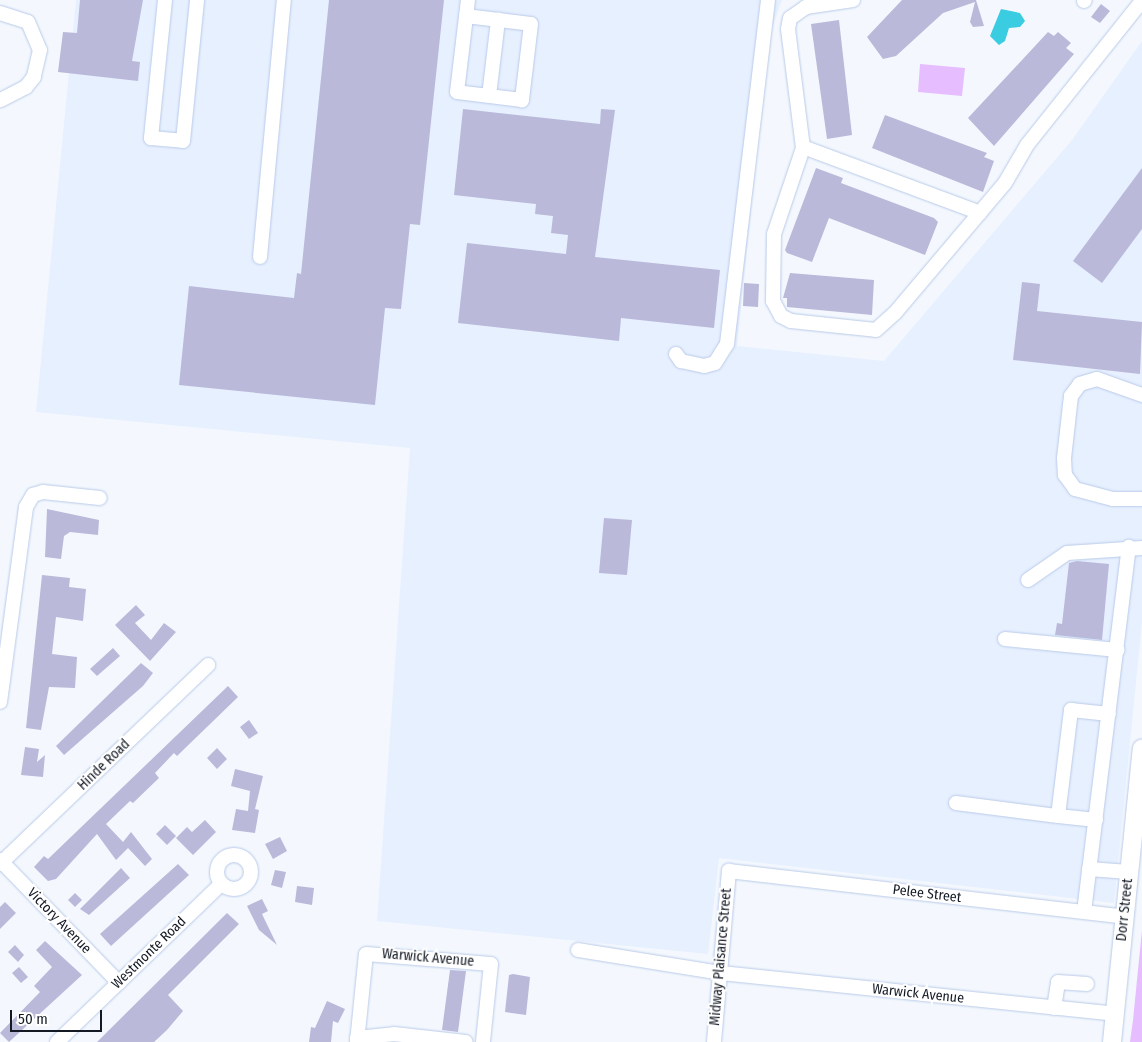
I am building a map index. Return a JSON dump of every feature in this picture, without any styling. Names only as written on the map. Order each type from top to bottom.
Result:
[{"type":"main road","name":"Dorr Street","points":[[1112,1042],[1142,749]]},
{"type":"street","points":[[165,0],[151,138],[183,141],[198,0]]},
{"type":"street","points":[[260,257],[284,0]]},
{"type":"street","points":[[466,16],[531,24],[522,100],[457,92],[466,16],[468,0]]},
{"type":"street","points":[[676,354],[681,361],[704,366],[715,363],[727,344],[768,0]]},
{"type":"street","points":[[853,0],[806,7],[790,18],[788,29],[803,147],[774,234],[774,301],[781,316],[791,320],[876,330],[1009,178],[1027,145],[1142,1]]},
{"type":"street","points":[[0,13],[28,22],[37,35],[40,50],[34,77],[0,100]]},
{"type":"street","points":[[489,96],[498,20]]},
{"type":"street","points":[[803,147],[980,213]]},
{"type":"street","points":[[1142,395],[1097,380],[1080,384],[1071,396],[1064,458],[1065,475],[1075,489],[1113,499],[1142,499]]},
{"type":"street","points":[[0,702],[2,666],[21,522],[33,495],[53,492],[100,498]]},
{"type":"street","points":[[1028,580],[1067,553],[1136,547],[1116,650],[1084,912]]},
{"type":"street","points":[[1004,639],[1116,650]]},
{"type":"street","name":"Hinde Road","points":[[1,862],[208,665]]},
{"type":"street","points":[[1058,816],[1071,710],[1108,714]]},
{"type":"street","points":[[956,804],[1096,820]]},
{"type":"street","name":"Victory Avenue","points":[[1,862],[119,983]]},
{"type":"street","points":[[1089,869],[1129,872]]},
{"type":"street","name":"Pelee Street","points":[[729,871],[1124,917]]},
{"type":"street","name":"Midway Plaisance Street","points":[[714,1042],[729,871]]},
{"type":"street","name":"Westmonte Road","points":[[57,1042],[220,885]]},
{"type":"street","name":"Warwick Avenue","points":[[578,950],[721,973],[1115,1014]]},
{"type":"street","name":"Warwick Avenue","points":[[357,1040],[366,954],[491,964],[483,1042]]},
{"type":"street","points":[[1054,1008],[1058,982],[1086,984]]},
{"type":"street","points":[[357,1040],[394,1034],[466,1042]]},
{"type":"shaded area","points":[[76,0],[782,0],[769,36],[737,346],[884,361],[1072,140],[1142,41],[1142,622],[1114,903],[719,858],[708,954],[377,921],[410,448],[36,412]]},
{"type":"shaded area","points":[[920,64],[965,68],[962,96],[918,92]]},
{"type":"shaded area","points":[[1142,930],[1142,1042],[1130,1042],[1133,1020]]},
{"type":"water","points":[[1001,9],[1020,13],[1025,21],[1020,27],[1009,28],[1005,41],[999,45],[990,36]]},
{"type":"building","points":[[80,0],[143,0],[132,61],[140,62],[138,81],[58,72],[63,32],[77,33]]},
{"type":"building","points":[[329,0],[444,0],[420,225],[410,224],[401,309],[385,308],[375,405],[179,385],[189,286],[294,298],[297,273],[301,274]]},
{"type":"building","points":[[902,0],[976,0],[984,26],[973,27],[970,22],[975,2],[943,13],[896,56],[883,59],[867,37]]},
{"type":"building","points":[[1101,4],[1110,11],[1100,23],[1091,17]]},
{"type":"building","points":[[839,20],[852,135],[827,139],[811,24]]},
{"type":"building","points":[[1048,32],[1054,36],[1058,32],[1071,43],[1066,48],[1074,54],[994,146],[968,118]]},
{"type":"building","points":[[463,109],[600,124],[601,109],[615,110],[595,257],[720,270],[714,328],[621,318],[619,341],[458,323],[467,243],[566,254],[568,235],[551,233],[553,216],[535,214],[536,204],[454,195]]},
{"type":"building","points":[[885,115],[987,153],[984,157],[994,161],[983,192],[872,148]]},
{"type":"building","points":[[816,168],[843,178],[841,183],[934,218],[938,222],[925,255],[829,218],[812,262],[787,253],[785,250]]},
{"type":"building","points":[[1142,168],[1142,229],[1102,283],[1073,261]]},
{"type":"building","points":[[790,273],[874,280],[872,315],[787,307],[787,298],[783,298]]},
{"type":"building","points":[[1022,282],[1040,284],[1037,311],[1142,322],[1140,374],[1013,360]]},
{"type":"building","points":[[744,283],[759,284],[758,307],[743,306]]},
{"type":"building","points":[[47,509],[99,520],[98,535],[70,532],[64,536],[61,559],[45,557]]},
{"type":"building","points":[[604,518],[632,520],[627,575],[599,573]]},
{"type":"building","points":[[1077,561],[1109,564],[1102,640],[1055,635],[1057,623],[1062,624],[1069,563]]},
{"type":"building","points":[[42,575],[70,578],[69,587],[86,589],[83,621],[56,617],[52,654],[77,657],[75,688],[49,687],[41,730],[26,728]]},
{"type":"building","points":[[136,605],[145,615],[135,623],[151,640],[164,623],[176,632],[150,661],[115,625]]},
{"type":"building","points":[[113,648],[120,656],[97,676],[90,669]]},
{"type":"building","points":[[141,663],[153,673],[143,686],[64,755],[56,746]]},
{"type":"building","points":[[228,686],[238,697],[177,756],[174,753],[155,773],[159,778],[133,803],[130,801],[106,824],[123,842],[131,832],[152,859],[145,866],[128,848],[116,860],[97,834],[56,879],[48,881],[34,867],[44,856],[48,859]]},
{"type":"building","points":[[249,720],[258,733],[249,739],[240,727]]},
{"type":"building","points":[[25,747],[39,749],[37,762],[45,755],[43,777],[21,775]]},
{"type":"building","points":[[217,748],[227,759],[217,769],[207,758]]},
{"type":"building","points":[[235,769],[263,776],[255,809],[259,810],[255,833],[232,830],[236,809],[248,811],[250,791],[231,786]]},
{"type":"building","points":[[205,820],[216,832],[193,855],[176,838],[187,827],[192,832]]},
{"type":"building","points":[[165,825],[176,836],[167,845],[156,834]]},
{"type":"building","points":[[280,837],[287,851],[273,859],[265,844]]},
{"type":"building","points":[[178,864],[189,875],[111,946],[100,934]]},
{"type":"building","points":[[121,868],[130,878],[89,915],[80,909]]},
{"type":"building","points":[[275,870],[286,872],[282,888],[271,885]]},
{"type":"building","points":[[297,886],[314,888],[312,905],[295,902]]},
{"type":"building","points":[[75,893],[82,900],[75,907],[68,900]]},
{"type":"building","points":[[262,899],[268,911],[262,914],[277,945],[259,930],[247,906]]},
{"type":"building","points":[[5,902],[16,913],[0,929],[0,907]]},
{"type":"building","points":[[227,913],[239,924],[168,995],[183,1011],[167,1030],[154,1042],[97,1042]]},
{"type":"building","points":[[45,941],[82,975],[9,1042],[0,1033],[40,992],[34,986],[52,967],[36,950]]},
{"type":"building","points":[[15,945],[24,955],[18,962],[8,952]]},
{"type":"building","points":[[19,967],[28,977],[21,983],[12,973]]},
{"type":"building","points":[[450,970],[466,971],[458,1032],[442,1030]]},
{"type":"building","points":[[509,975],[530,977],[526,1015],[505,1012]]},
{"type":"building","points":[[327,1001],[345,1009],[338,1023],[333,1021],[331,1042],[309,1042],[311,1027],[315,1028]]}]
